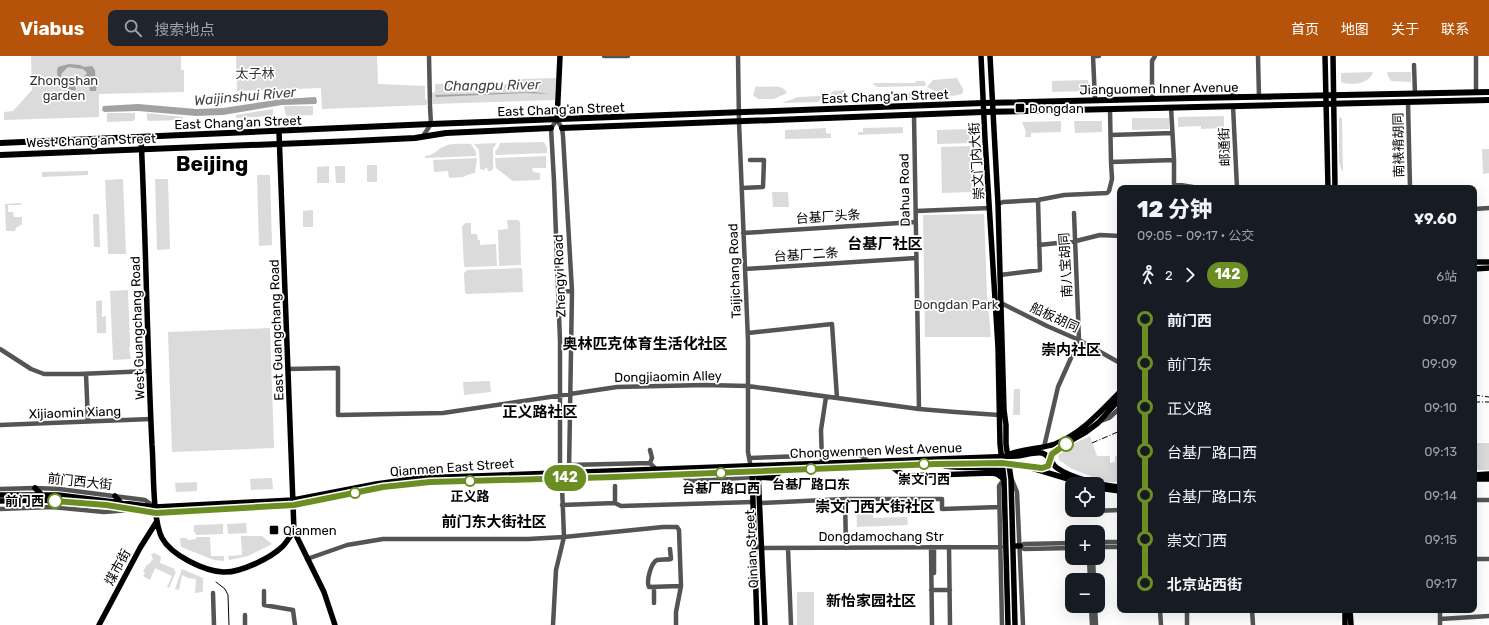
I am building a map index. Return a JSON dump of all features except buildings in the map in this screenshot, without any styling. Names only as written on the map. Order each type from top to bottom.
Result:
[{"type":"highway","points":[[1333,95],[1489,92]]},
{"type":"highway","name":"Jianguomen Inner Avenue","points":[[983,104],[1333,95]]},
{"type":"highway","points":[[1334,103],[1489,100]]},
{"type":"highway","name":"Jianguomen Inner Avenue","points":[[983,112],[1334,103]]},
{"type":"highway","name":"East Chang'an Street","points":[[141,137],[431,124],[983,104]]},
{"type":"highway","name":"East Chang'an Street","points":[[562,128],[983,112]]},
{"type":"highway","name":"East Chang'an Street","points":[[279,144],[399,139],[446,133],[551,128]]},
{"type":"highway","name":"West Chang'an Street","points":[[0,143],[141,137]]},
{"type":"highway","name":"West Chang'an Street","points":[[0,155],[279,144]]},
{"type":"main road","points":[[557,120],[560,56]]},
{"type":"main road","name":"崇文门内大街","points":[[981,56],[983,112],[998,347],[999,415],[1004,479],[1003,546],[1008,625]]},
{"type":"main road","name":"崇文门内大街","points":[[990,56],[998,204],[1004,410],[1011,479],[1016,625]]},
{"type":"main road","points":[[1326,56],[1328,185]]},
{"type":"main road","points":[[1333,56],[1335,185]]},
{"type":"main road","name":"East Chang'an Street","points":[[551,128],[562,128]]},
{"type":"main road","name":"East Guangchang Road","points":[[279,132],[294,531]]},
{"type":"main road","name":"West Guangchang Road","points":[[141,137],[155,510],[162,538],[171,550],[189,561],[220,572],[238,570],[278,550],[284,545],[294,531]]},
{"type":"main road","points":[[1477,262],[1489,262]]},
{"type":"main road","points":[[1477,268],[1489,268]]},
{"type":"main road","points":[[1008,455],[1018,451],[1044,447],[1064,440],[1083,428],[1117,395]]},
{"type":"main road","points":[[1025,466],[1048,466],[1054,452],[1098,423],[1117,402]]},
{"type":"main road","name":"Chongwenmen West Avenue","points":[[754,473],[787,464],[1002,455],[1019,456],[1042,453],[1048,456],[1056,467],[1065,472],[1096,483],[1117,486]]},
{"type":"main road","name":"Chongwenmen West Avenue","points":[[754,473],[772,478],[783,470],[936,464],[1010,463],[1025,466]]},
{"type":"main road","points":[[936,464],[951,468],[993,468],[1003,472]]},
{"type":"main road","points":[[891,466],[904,476],[992,473],[997,474],[1004,479]]},
{"type":"main road","points":[[1025,466],[1065,478]]},
{"type":"main road","name":"Qianmen East Street","points":[[155,510],[294,503],[408,479],[562,475],[569,472],[657,470],[754,473]]},
{"type":"main road","points":[[562,475],[754,473]]},
{"type":"main road","name":"Qinian Street","points":[[754,473],[762,548],[765,625]]},
{"type":"main road","points":[[1477,475],[1489,474]]},
{"type":"main road","points":[[1477,479],[1489,479]]},
{"type":"main road","points":[[35,488],[41,494]]},
{"type":"main road","points":[[1105,489],[1117,491]]},
{"type":"main road","points":[[0,496],[41,494],[121,502],[155,510]]},
{"type":"main road","points":[[115,496],[121,502]]},
{"type":"main road","points":[[0,501],[40,500],[74,502],[138,510],[155,510]]},
{"type":"main road","name":"Qinian Street","points":[[756,503],[754,546],[757,625]]},
{"type":"main road","name":"煤市街","points":[[99,625],[136,555],[157,521]]},
{"type":"main road","points":[[294,531],[324,592],[335,625]]},
{"type":"main road","points":[[1013,546],[1020,546]]},
{"type":"main road","points":[[1345,613],[1345,625]]},
{"type":"main road","points":[[1350,613],[1351,625]]},
{"type":"street","points":[[423,136],[431,124],[428,56]]},
{"type":"street","points":[[604,56],[628,56]]},
{"type":"street","points":[[739,56],[741,113],[739,122]]},
{"type":"street","points":[[1095,100],[1093,56],[1099,56]]},
{"type":"street","points":[[1152,99],[1152,61],[1155,56]]},
{"type":"street","points":[[1258,56],[1259,97]]},
{"type":"street","points":[[1476,56],[1476,92]]},
{"type":"street","points":[[1414,65],[1415,94]]},
{"type":"street","points":[[1232,87],[1232,97]]},
{"type":"street","points":[[1407,102],[1408,185]]},
{"type":"street","name":"邮通街","points":[[1234,106],[1237,185]]},
{"type":"street","points":[[1171,107],[1174,184],[1180,185]]},
{"type":"street","points":[[998,204],[1003,202],[1038,200],[1064,195],[1109,192],[1111,186],[1110,109]]},
{"type":"street","name":"Dahua Road","points":[[914,115],[919,408]]},
{"type":"street","points":[[553,625],[556,570],[564,537],[562,506],[558,292],[551,128],[557,120],[562,128]]},
{"type":"street","name":"Taijichang Road","points":[[739,122],[748,333],[749,458],[754,473]]},
{"type":"street","name":"Zhengyi Road","points":[[562,128],[572,291],[569,472]]},
{"type":"street","points":[[1111,135],[1172,133]]},
{"type":"street","points":[[742,188],[763,187],[764,160],[750,160]]},
{"type":"street","points":[[1111,162],[1174,160]]},
{"type":"street","points":[[1000,275],[1040,270],[1038,200]]},
{"type":"street","points":[[916,211],[990,208]]},
{"type":"street","points":[[1477,209],[1489,208]]},
{"type":"street","name":"南八宝胡同","points":[[1074,213],[1079,340]]},
{"type":"street","name":"台基厂头条","points":[[743,233],[915,222]]},
{"type":"street","points":[[1039,245],[1076,241],[1100,235],[1117,236]]},
{"type":"street","name":"台基厂二条","points":[[745,269],[916,258]]},
{"type":"street","points":[[558,292],[572,291]]},
{"type":"street","name":"船板胡同","points":[[1001,303],[1079,340],[1117,361]]},
{"type":"street","points":[[748,333],[832,324],[837,398]]},
{"type":"street","points":[[1044,447],[1058,388],[1079,340]]},
{"type":"street","points":[[0,349],[38,372],[53,375],[149,371]]},
{"type":"street","name":"Dongjiaomin Alley","points":[[288,369],[338,368],[338,415],[443,413],[560,394],[617,387],[705,385],[748,386],[919,408],[999,415]]},
{"type":"street","points":[[86,374],[88,422]]},
{"type":"street","points":[[822,463],[821,430],[826,397]]},
{"type":"street","points":[[1098,423],[1109,418],[1117,411]]},
{"type":"street","name":"Xijiaomin Xiang","points":[[0,425],[151,419]]},
{"type":"street","points":[[650,450],[652,458],[650,463]]},
{"type":"street","points":[[749,458],[859,454],[868,461]]},
{"type":"street","points":[[775,457],[787,464]]},
{"type":"street","points":[[569,465],[650,463],[657,470]]},
{"type":"street","points":[[592,465],[604,471]]},
{"type":"street","points":[[1002,625],[1003,546],[999,507],[999,486],[1004,479]]},
{"type":"street","points":[[1011,479],[1017,492],[1023,625]]},
{"type":"street","points":[[615,486],[615,503]]},
{"type":"street","name":"前门西大街","points":[[0,489],[35,488],[145,500],[155,510]]},
{"type":"street","points":[[562,506],[615,503],[621,506],[627,506],[844,499],[942,499],[942,509],[999,507]]},
{"type":"street","points":[[844,499],[846,548]]},
{"type":"street","points":[[1477,500],[1489,500]]},
{"type":"street","points":[[0,509],[52,508],[104,512],[138,510]]},
{"type":"street","points":[[1105,511],[1117,510]]},
{"type":"street","points":[[307,559],[347,545],[383,539],[528,539],[676,527],[680,530],[680,586],[676,612],[676,625]]},
{"type":"street","points":[[1105,542],[1117,542]]},
{"type":"street","points":[[1020,546],[1024,544],[1065,543]]},
{"type":"street","name":"Dongdamochang Str","points":[[754,546],[762,548],[846,548],[1003,546]]},
{"type":"street","points":[[1020,546],[1024,549],[1065,548]]},
{"type":"street","points":[[1105,547],[1117,546]]},
{"type":"street","points":[[932,547],[934,625]]},
{"type":"street","points":[[949,547],[950,625]]},
{"type":"street","points":[[788,548],[791,625]]},
{"type":"street","points":[[670,550],[670,559],[658,560],[652,565],[651,571],[648,575],[649,587],[680,586]]},
{"type":"street","points":[[1477,559],[1489,559]]},
{"type":"street","points":[[654,586],[654,603]]},
{"type":"street","points":[[933,590],[950,590]]},
{"type":"street","points":[[264,591],[264,605],[293,610],[295,625]]},
{"type":"street","points":[[213,593],[214,625]]},
{"type":"street","points":[[1091,613],[1092,625]]},
{"type":"street","points":[[1095,613],[1096,625]]},
{"type":"street","points":[[1160,613],[1161,625]]},
{"type":"street","points":[[1187,613],[1187,625]]},
{"type":"street","points":[[1252,613],[1253,625]]},
{"type":"street","points":[[1440,613],[1440,625]]},
{"type":"street","points":[[245,614],[245,625]]},
{"type":"street","points":[[1440,619],[1489,616]]},
{"type":"green space","name":"Zhongshan garden","points":[[31,56],[181,56],[181,70],[184,70],[184,92],[99,94],[99,117],[4,120],[4,112],[13,111],[32,90]]},
{"type":"green space","name":"太子林","points":[[236,56],[377,56],[378,84],[425,86],[425,98],[427,105],[322,109],[321,88],[237,91]]},
{"type":"green space","points":[[1373,72],[1368,79],[1360,83],[1350,84],[1341,82],[1341,73]]},
{"type":"green space","points":[[1387,72],[1411,72],[1411,82],[1391,81]]},
{"type":"green space","points":[[556,78],[555,100],[433,104],[432,93],[435,92],[435,84],[460,83],[463,86],[513,84],[521,79]]},
{"type":"green space","points":[[957,78],[963,89],[963,93],[958,95],[954,96],[940,93],[927,87],[933,80]]},
{"type":"green space","points":[[1088,80],[1088,91],[1052,92],[1052,81]]},
{"type":"green space","points":[[915,81],[924,81],[926,84],[925,86],[877,87],[873,84],[916,83]]},
{"type":"green space","points":[[756,86],[778,87],[785,90],[787,93],[774,99],[758,99],[753,95]]},
{"type":"green space","points":[[844,90],[843,101],[824,101],[833,91]]},
{"type":"green space","points":[[884,93],[919,93],[933,97],[891,99],[884,96]]},
{"type":"green space","points":[[821,96],[822,98],[818,102],[782,103],[798,97]]},
{"type":"green space","points":[[284,106],[313,106],[313,115],[287,116]]},
{"type":"green space","points":[[273,109],[273,114],[271,116],[236,118],[236,115]]},
{"type":"green space","points":[[107,113],[135,113],[135,119],[133,121],[107,122]]},
{"type":"green space","points":[[147,113],[183,117],[183,120],[149,121],[147,119]]},
{"type":"green space","points":[[1224,116],[1224,128],[1201,129],[1201,126],[1178,127],[1178,117]]},
{"type":"green space","points":[[1340,117],[1342,119],[1343,171],[1339,162]]},
{"type":"green space","points":[[1132,118],[1169,118],[1169,129],[1132,130]]},
{"type":"green space","points":[[1061,121],[1061,132],[1031,133],[1031,137],[1025,137],[1026,132],[1022,122]]},
{"type":"green space","points":[[1074,121],[1102,121],[1102,132],[1075,133]]},
{"type":"green space","points":[[903,127],[903,133],[858,135],[858,132],[863,132],[863,128]]},
{"type":"green space","points":[[826,128],[826,133],[831,134],[831,138],[785,139],[785,130]]},
{"type":"green space","points":[[969,129],[970,143],[937,144],[937,130]]},
{"type":"green space","points":[[544,142],[547,148],[547,153],[496,155],[495,151],[500,143]]},
{"type":"green space","points":[[497,143],[493,148],[493,169],[488,171],[487,168],[485,168],[485,170],[480,169],[479,150],[474,144]]},
{"type":"green space","points":[[471,144],[476,152],[476,156],[425,158],[425,156],[448,145]]},
{"type":"green space","points":[[970,146],[972,192],[942,193],[941,147]]},
{"type":"green space","points":[[1482,149],[1489,149],[1489,173],[1483,174]]},
{"type":"green space","points":[[546,156],[546,168],[532,168],[533,172],[540,173],[540,180],[513,181],[496,168],[495,158]]},
{"type":"green space","points":[[477,158],[475,173],[463,177],[449,178],[448,171],[434,172],[433,160]]},
{"type":"green space","points":[[367,165],[377,165],[377,182],[367,182]]},
{"type":"green space","points":[[329,166],[329,183],[317,183],[317,167]]},
{"type":"green space","points":[[335,166],[345,166],[345,183],[336,183]]},
{"type":"green space","points":[[88,171],[88,175],[42,177],[42,172]]},
{"type":"green space","points":[[257,175],[270,175],[272,245],[259,246]]},
{"type":"green space","points":[[123,179],[126,254],[108,254],[105,180]]},
{"type":"green space","points":[[155,179],[168,179],[170,249],[157,250]]},
{"type":"green space","points":[[772,192],[788,192],[789,207],[773,207]]},
{"type":"green space","points":[[21,203],[21,205],[8,205],[8,212],[13,212],[14,217],[22,217],[22,224],[16,228],[15,231],[6,231],[5,204]]},
{"type":"green space","points":[[313,210],[313,227],[303,227],[303,211]]},
{"type":"green space","points":[[93,214],[99,214],[100,247],[94,247]]},
{"type":"green space","name":"Dongdan Park","points":[[984,214],[987,295],[991,337],[925,337],[923,215]]},
{"type":"green space","points":[[507,220],[518,220],[520,222],[521,265],[499,266],[498,230],[508,229]]},
{"type":"green space","points":[[465,223],[471,223],[471,234],[477,234],[478,240],[480,240],[480,245],[496,244],[497,266],[464,266],[462,227]]},
{"type":"green space","points":[[522,268],[523,292],[466,294],[465,292],[464,273],[467,270]]},
{"type":"green space","points":[[128,290],[129,349],[131,359],[113,360],[110,291]]},
{"type":"green space","points":[[102,300],[102,317],[106,316],[106,333],[97,333],[96,301]]},
{"type":"green space","points":[[270,328],[274,448],[172,452],[168,332]]},
{"type":"green space","points":[[490,381],[491,392],[464,395],[463,382]]},
{"type":"green space","points":[[1014,389],[1020,389],[1020,415],[1013,415]]},
{"type":"green space","points":[[1090,436],[1097,456],[1110,456],[1110,463],[1115,462],[1115,456],[1117,456],[1117,482],[1107,482],[1105,481],[1105,477],[1094,477],[1072,469],[1059,460],[1058,455],[1060,450]]},
{"type":"green space","points":[[1477,443],[1489,443],[1489,470],[1477,470]]},
{"type":"green space","points":[[272,478],[273,489],[251,490],[250,479]]},
{"type":"green space","points":[[197,482],[197,491],[176,492],[175,483]]},
{"type":"green space","points":[[873,504],[873,518],[907,517],[908,525],[857,527],[856,505]]},
{"type":"green space","points":[[246,523],[247,533],[228,534],[227,524]]},
{"type":"green space","points":[[223,524],[223,534],[196,535],[196,533],[194,533],[194,525]]},
{"type":"green space","points":[[241,536],[262,536],[272,544],[248,556],[229,560],[228,556],[242,555]]},
{"type":"green space","points":[[196,537],[210,537],[211,556],[224,556],[224,561],[214,560],[181,547],[180,538],[187,538],[188,540],[196,539]]},
{"type":"green space","points":[[155,553],[161,557],[160,563],[175,569],[174,571],[176,572],[169,588],[167,587],[172,576],[155,568],[150,580],[143,576],[145,573],[143,572],[147,564],[148,565],[153,559],[151,554]]},
{"type":"green space","points":[[182,569],[203,578],[203,592],[195,593],[196,579],[188,578],[182,575],[179,590],[175,589]]},
{"type":"green space","points":[[797,592],[814,592],[814,625],[797,625]]},
{"type":"shaded area","points":[[69,64],[84,67],[92,66],[95,70],[96,91],[90,91],[86,82],[77,83],[75,86],[76,90],[67,89],[59,84],[71,85],[83,78],[87,73],[83,69],[68,67],[58,80],[58,67]]},
{"type":"shaded area","points":[[534,92],[549,94],[526,93],[436,97],[435,95]]},
{"type":"shaded area","points":[[316,97],[316,104],[282,105],[223,115],[196,116],[138,111],[104,112],[102,110],[103,106],[138,104],[196,109],[223,108],[282,99]]},
{"type":"tram line","points":[[216,582],[225,589],[228,595],[229,625]]},
{"type":"railway","points":[[1477,395],[1489,397]]},
{"type":"railway","points":[[1477,402],[1489,402]]},
{"type":"railway","points":[[1092,443],[1117,432]]},
{"type":"bus line","name":"142","points":[[55,501],[106,505],[156,513],[294,505],[383,487],[430,482],[615,477],[936,464],[1010,463],[1042,468],[1048,466],[1052,454],[1066,444]]},
{"type":"place","name":"Dongdan","points":[[1020,108]]},
{"type":"place","name":"崇文门西","points":[[924,464]]},
{"type":"place","name":"台基厂路口东","points":[[811,469]]},
{"type":"place","name":"台基厂路口西","points":[[721,473]]},
{"type":"place","name":"正义路","points":[[470,481]]},
{"type":"place","name":"前门西","points":[[55,501]]},
{"type":"place","name":"Qianmen","points":[[274,530]]},
{"type":"district","name":"Beijing","points":[[212,164]]},
{"type":"district","name":"台基厂社区","points":[[885,244]]},
{"type":"district","name":"奥林匹克体育生活化社区","points":[[645,344]]},
{"type":"district","name":"崇内社区","points":[[1071,350]]},
{"type":"district","name":"正义路社区","points":[[540,412]]},
{"type":"district","name":"崇文门西大街社区","points":[[875,507]]},
{"type":"district","name":"前门东大街社区","points":[[494,522]]},
{"type":"district","name":"新怡家园社区","points":[[871,601]]},
{"type":"water label","name":"Changpu River","points":[[492,85]]},
{"type":"water label","name":"Waijinshui River","points":[[245,96]]}]
